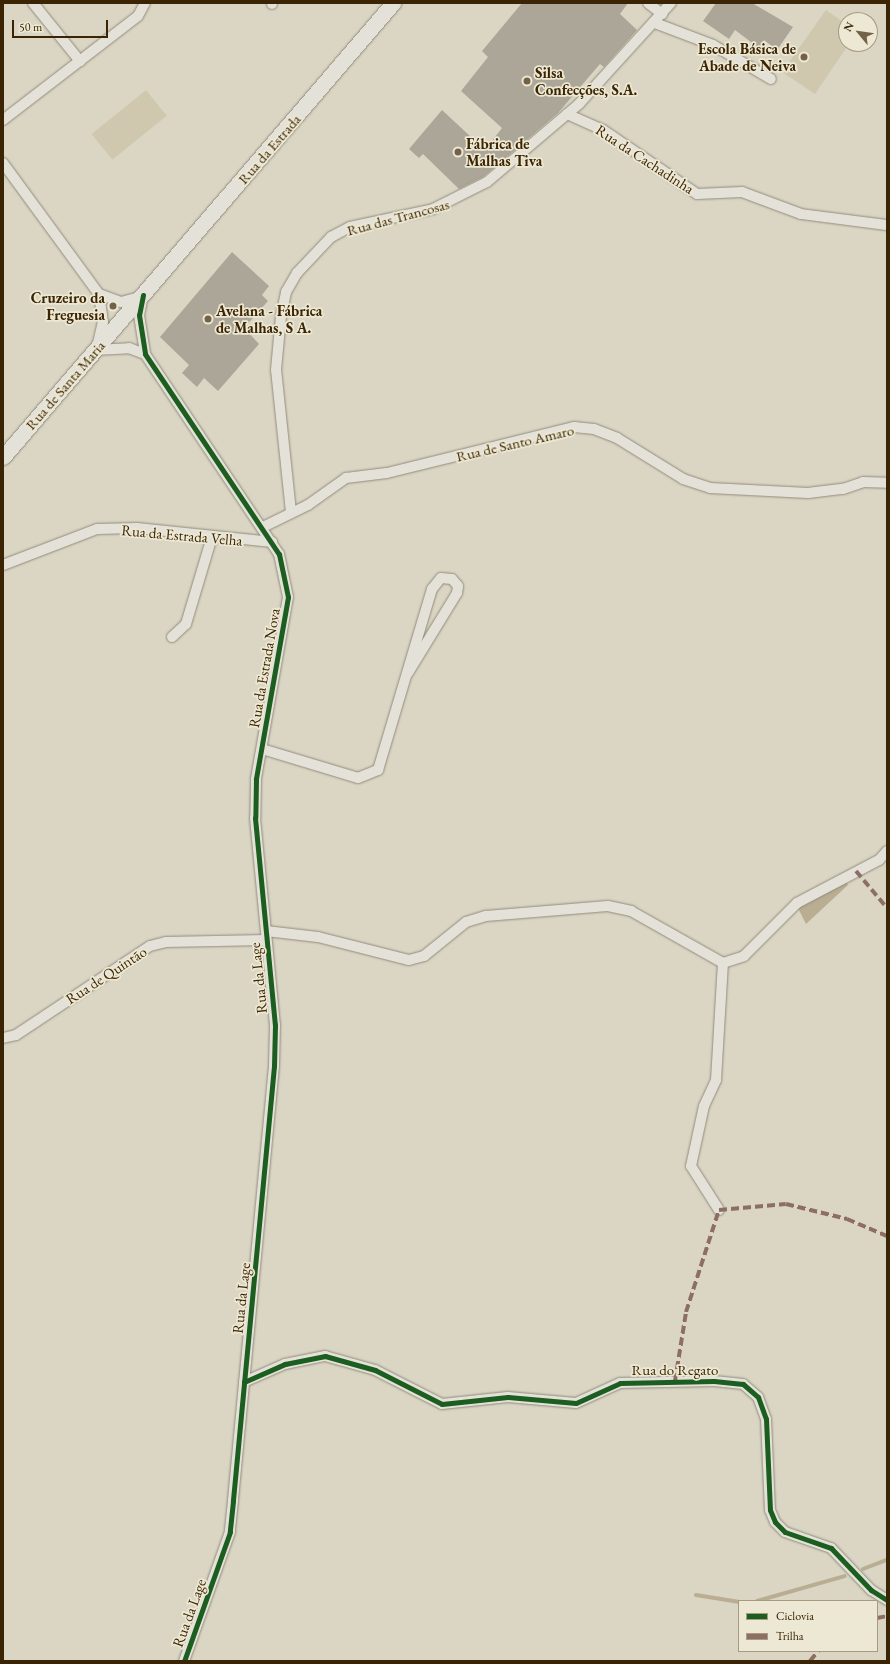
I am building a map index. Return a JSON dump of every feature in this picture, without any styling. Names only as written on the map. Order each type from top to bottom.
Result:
[{"type":"main road","name":"Rua da Estrada","points":[[143,295],[393,3]]},
{"type":"main road","name":"Rua de Santa Maria","points":[[3,457],[143,295]]},
{"type":"street","points":[[33,3],[80,61]]},
{"type":"street","points":[[3,120],[138,16],[145,3]]},
{"type":"street","points":[[648,3],[662,14]]},
{"type":"street","name":"Rua das Trancosas","points":[[291,512],[276,370],[282,310],[286,292],[297,273],[331,237],[350,228],[454,201],[487,182],[567,114],[655,22],[671,3]]},
{"type":"street","points":[[655,22],[713,45],[771,79]]},
{"type":"street","name":"Rua da Cachadinha","points":[[567,114],[603,130],[696,194],[742,192],[801,214],[887,225]]},
{"type":"street","points":[[3,163],[99,294],[103,322],[95,350],[129,348],[145,354]]},
{"type":"street","points":[[99,294],[121,302],[143,295],[140,328],[145,354]]},
{"type":"street","name":"Rua da Estrada Nova","points":[[145,354],[263,528],[281,561],[288,597],[262,749],[255,818],[266,935]]},
{"type":"street","name":"Rua de Santo Amaro","points":[[263,528],[291,512],[308,505],[346,478],[387,473],[574,427],[594,429],[617,438],[683,479],[710,488],[808,493],[863,482],[887,483]]},
{"type":"street","name":"Rua da Estrada Velha","points":[[3,566],[97,529],[137,528],[212,537],[272,542]]},
{"type":"street","points":[[172,637],[186,624],[212,537]]},
{"type":"street","points":[[262,749],[358,778],[369,776],[378,770],[385,751],[432,589],[441,578],[452,579],[458,586],[457,593],[408,673]]},
{"type":"street","points":[[719,1210],[691,1166],[704,1106],[716,1080],[723,962],[749,952],[797,903],[879,860],[887,851]]},
{"type":"street","name":"Rua de Quintão","points":[[3,1038],[16,1035],[150,946],[166,942],[266,935],[318,937],[409,960],[424,956],[466,922],[486,916],[608,906],[631,912],[723,962]]},
{"type":"street","name":"Rua da Lage","points":[[184,1661],[230,1532],[274,1066],[275,1024],[266,935]]},
{"type":"street","name":"Rua do Regato","points":[[244,1382],[285,1364],[325,1356],[375,1370],[442,1404],[508,1397],[576,1403],[620,1383],[714,1381],[743,1384],[758,1397],[766,1419],[770,1510],[775,1522],[785,1532],[831,1548],[871,1590],[887,1600]]},
{"type":"shaded area","points":[[826,10],[838,18],[838,52],[844,52],[815,94],[782,72]]},
{"type":"shaded area","points":[[146,90],[167,116],[112,160],[92,134]]},
{"type":"shaded area","points":[[846,881],[848,885],[806,924],[798,908]]},
{"type":"building","name":"Silsa Confecções, S.A.","points":[[522,3],[628,3],[620,14],[637,30],[604,67],[600,64],[558,113],[483,177],[459,189],[423,154],[419,158],[409,149],[442,110],[485,150],[502,128],[461,91],[488,57],[482,51]]},
{"type":"building","points":[[716,3],[752,3],[793,27],[777,50],[764,40],[759,48],[735,30],[729,39],[703,21]]},
{"type":"building","name":"Avelana - Fábrica de Malhas, S A.","points":[[232,252],[269,286],[262,295],[268,301],[244,328],[259,344],[218,391],[204,378],[197,387],[182,373],[189,365],[160,337]]},
{"type":"waterway","points":[[863,1569],[887,1560]]},
{"type":"waterway","points":[[761,1600],[845,1576]]},
{"type":"waterway","points":[[696,1595],[738,1602]]},
{"type":"marked path","points":[[856,871],[887,908]]},
{"type":"marked path","points":[[675,1381],[686,1312],[719,1210],[786,1204],[847,1219],[887,1236]]},
{"type":"marked path","points":[[878,1618],[887,1616]]},
{"type":"marked path","points":[[810,1661],[817,1652]]},
{"type":"cycle path","points":[[143,295],[139,315],[145,354],[279,554],[288,597],[256,779],[255,818],[275,1025],[274,1066],[230,1532],[184,1661]]},
{"type":"cycle path","points":[[244,1382],[285,1364],[325,1356],[375,1370],[442,1404],[508,1397],[576,1403],[620,1383],[714,1381],[743,1384],[758,1397],[766,1419],[770,1510],[775,1522],[785,1532],[831,1548],[871,1590],[887,1600]]},
{"type":"place","name":"Escola Básica de Abade de Neiva","points":[[804,57]]},
{"type":"place","name":"Silsa Confecções, S.A.","points":[[527,81]]},
{"type":"place","name":"Fábrica de Malhas Tiva","points":[[458,152]]},
{"type":"place","name":"Cruzeiro da Freguesia","points":[[113,306]]},
{"type":"place","name":"Avelana - Fábrica de Malhas, S A.","points":[[208,319]]}]
